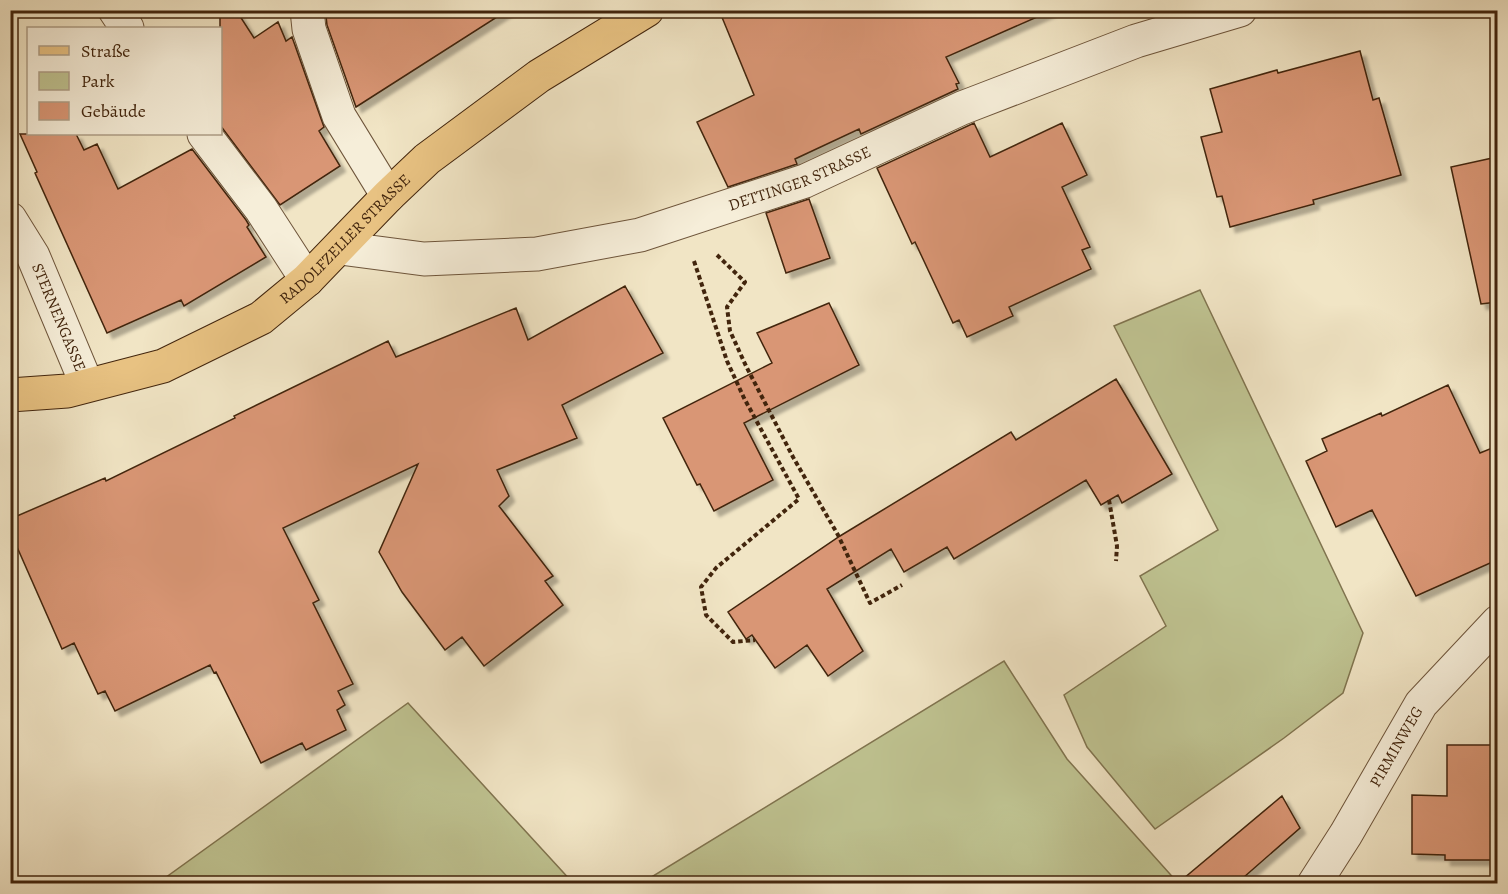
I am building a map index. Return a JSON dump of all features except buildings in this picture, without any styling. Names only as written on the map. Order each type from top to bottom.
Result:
[{"type":"main road","name":"RADOLFZELLER STRASSE","points":[[10,395],[67,391],[163,366],[261,318],[340,248],[388,196],[427,159],[539,76],[646,10]]},
{"type":"street","points":[[115,10],[126,27]]},
{"type":"street","points":[[307,10],[309,28],[339,116],[388,196]]},
{"type":"street","name":"DETTINGER STRASSE","points":[[340,248],[424,259],[537,254],[640,235],[805,182],[962,108],[1136,41],[1240,10]]},
{"type":"street","points":[[205,135],[261,209],[306,280]]},
{"type":"street","name":"STERNENGASSE","points":[[10,219],[33,256],[87,385]]},
{"type":"street","name":"PIRMINWEG","points":[[1314,884],[1346,834],[1421,704],[1497,622]]},
{"type":"path","points":[[1476,10],[1497,16]]},
{"type":"path","points":[[684,221],[745,282],[727,307],[729,332],[788,449],[838,535],[870,603],[902,585]]},
{"type":"path","points":[[684,221],[709,312],[727,362],[799,499],[716,568],[701,587],[706,615],[733,642],[755,640]]},
{"type":"path","points":[[1109,501],[1116,561]]},
{"type":"green space","points":[[1200,290],[1363,633],[1343,693],[1284,738],[1155,829],[1087,747],[1064,695],[1166,626],[1140,576],[1218,530],[1114,326]]},
{"type":"green space","points":[[1004,661],[1067,759],[1178,883],[640,884]]},
{"type":"green space","points":[[408,703],[573,883],[158,883]]}]
